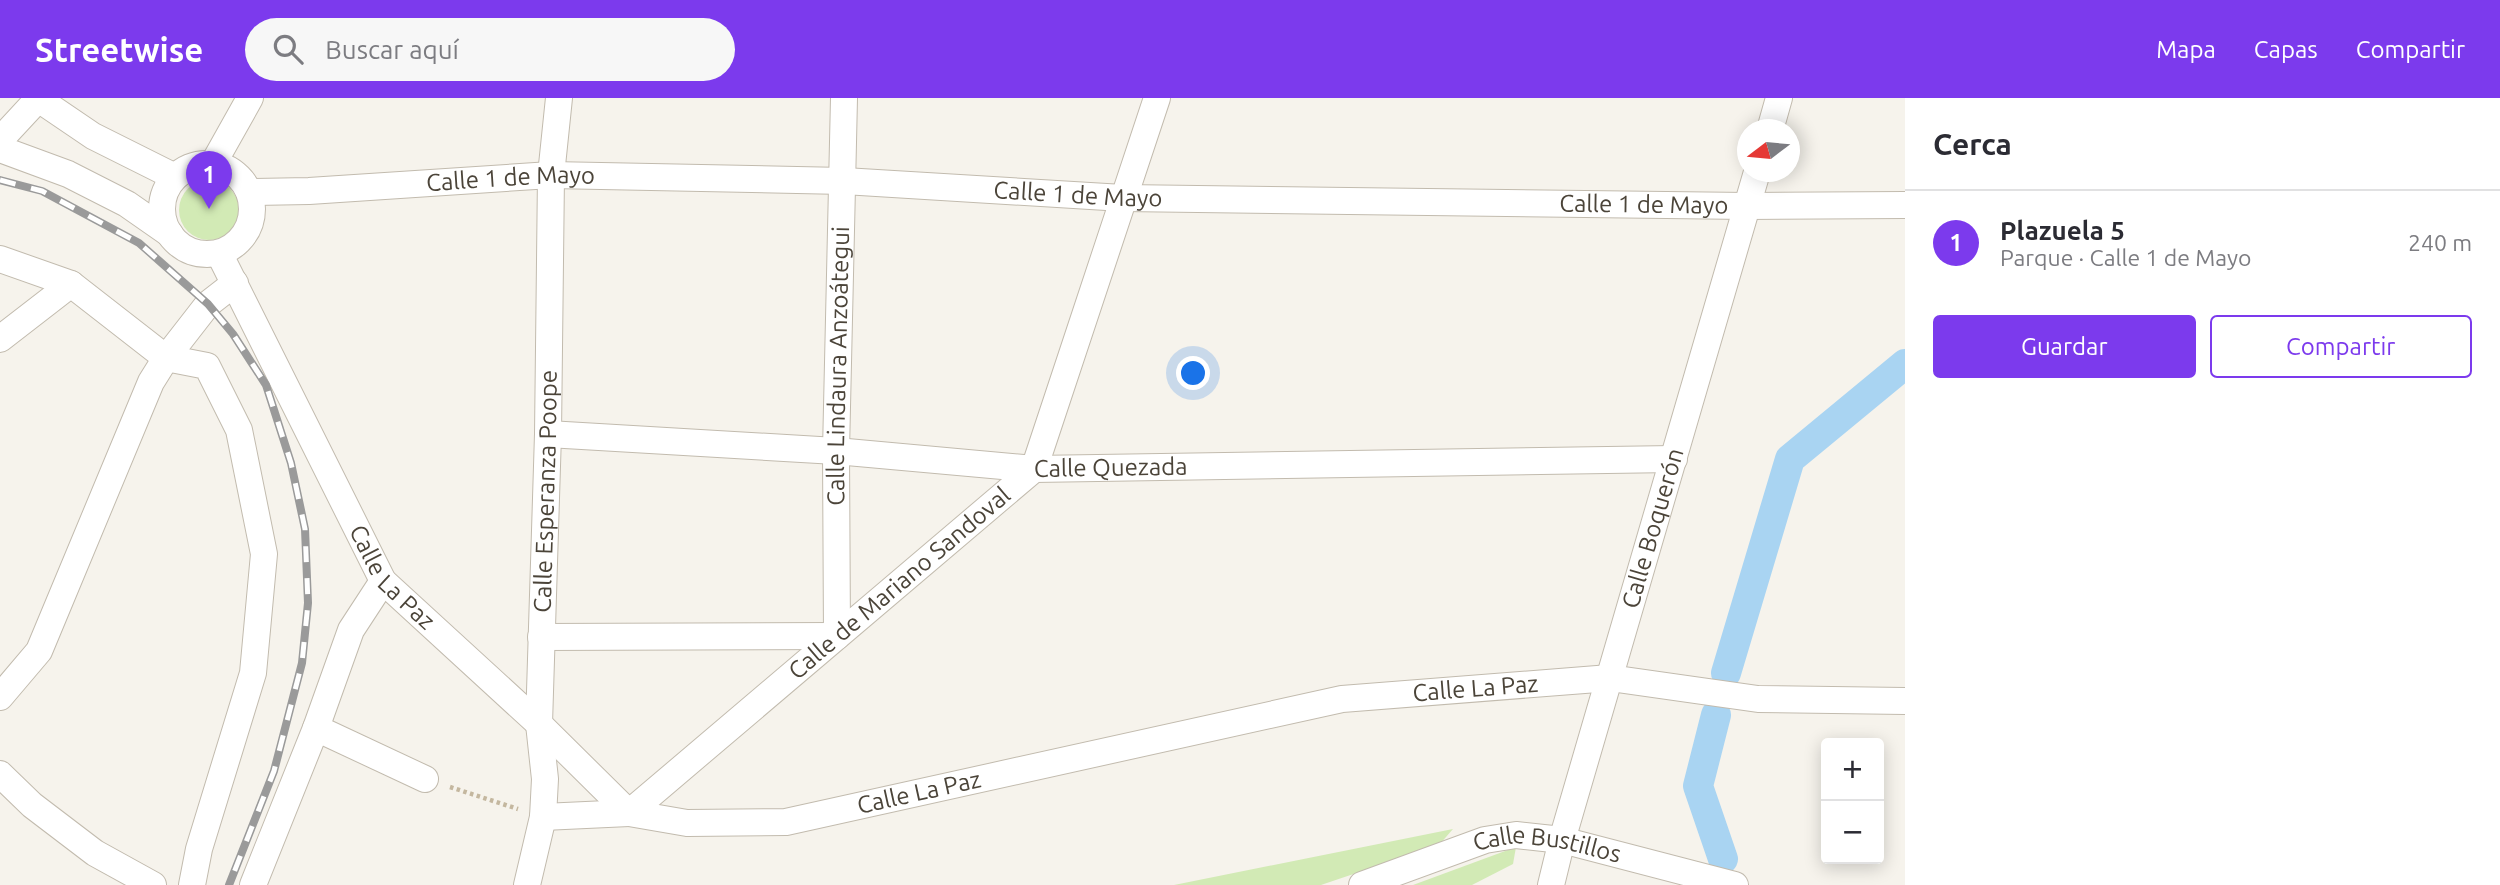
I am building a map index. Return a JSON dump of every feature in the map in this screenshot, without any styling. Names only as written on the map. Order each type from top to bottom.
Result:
[{"type":"street","points":[[0,140],[38,98],[93,136],[175,177]]},
{"type":"street","points":[[213,164],[250,98]]},
{"type":"street","name":"Calle Esperanza Poope","points":[[527,885],[542,817],[545,779],[539,724],[548,435],[551,176],[559,98]]},
{"type":"street","name":"Calle Lindaura Anzoátegui","points":[[837,636],[835,451],[844,181],[844,98]]},
{"type":"street","name":"Calle de Mariano Sandoval","points":[[629,813],[1034,469],[1157,98]]},
{"type":"street","points":[[1773,119],[1779,98]]},
{"type":"street","points":[[0,149],[68,174],[127,204],[170,234],[186,249],[208,254],[219,253],[236,244],[247,229],[252,211],[249,192],[237,175],[228,168],[198,164],[186,169],[167,187],[163,200],[162,214],[170,234]]},
{"type":"street","name":"Calle 1 de Mayo","points":[[249,192],[309,191],[551,176],[844,181],[1123,198],[1747,206],[1905,205]]},
{"type":"street","name":"Calle Boquerón","points":[[1552,885],[1562,840],[1754,182]]},
{"type":"street","name":"Calle La Paz","points":[[219,253],[383,581],[539,724],[629,813],[687,823],[786,822],[1342,699],[1610,678],[1758,699],[1905,701]]},
{"type":"street","points":[[0,259],[71,284],[166,358],[206,366],[239,430],[264,554],[253,673],[199,849],[192,885]]},
{"type":"street","points":[[0,697],[38,651],[151,382],[208,304],[235,283]]},
{"type":"street","points":[[0,339],[71,284]]},
{"type":"street","name":"Calle Quezada","points":[[548,435],[835,451],[1034,469],[1674,459]]},
{"type":"street","points":[[253,885],[316,728],[351,630],[383,581]]},
{"type":"street","points":[[541,637],[837,636]]},
{"type":"street","points":[[316,728],[425,779]]},
{"type":"street","points":[[0,774],[32,806],[95,853],[153,885]]},
{"type":"street","points":[[542,817],[629,813]]},
{"type":"street","name":"Calle Bustillos","points":[[1362,885],[1485,840],[1516,835],[1562,840],[1735,885]]},
{"type":"path","points":[[425,779],[542,817]]},
{"type":"green space","points":[[209,180],[226,185],[234,193],[239,210],[234,227],[226,235],[209,240],[192,235],[184,227],[179,210],[184,193],[192,185]]},
{"type":"green space","points":[[1453,829],[1439,845],[1321,885],[1174,885]]},
{"type":"green space","points":[[1516,847],[1513,864],[1472,885],[1413,885]]},
{"type":"waterway","points":[[1726,673],[1790,459],[1905,364]]},
{"type":"waterway","points":[[1716,715],[1698,786],[1723,859]]},
{"type":"railway","points":[[0,180],[42,191],[139,243],[208,304],[233,334],[266,385],[291,463],[305,529],[308,603],[302,663],[274,771],[229,885]]},
{"type":"place","name":"Plazuela 5","points":[[209,209]]}]
